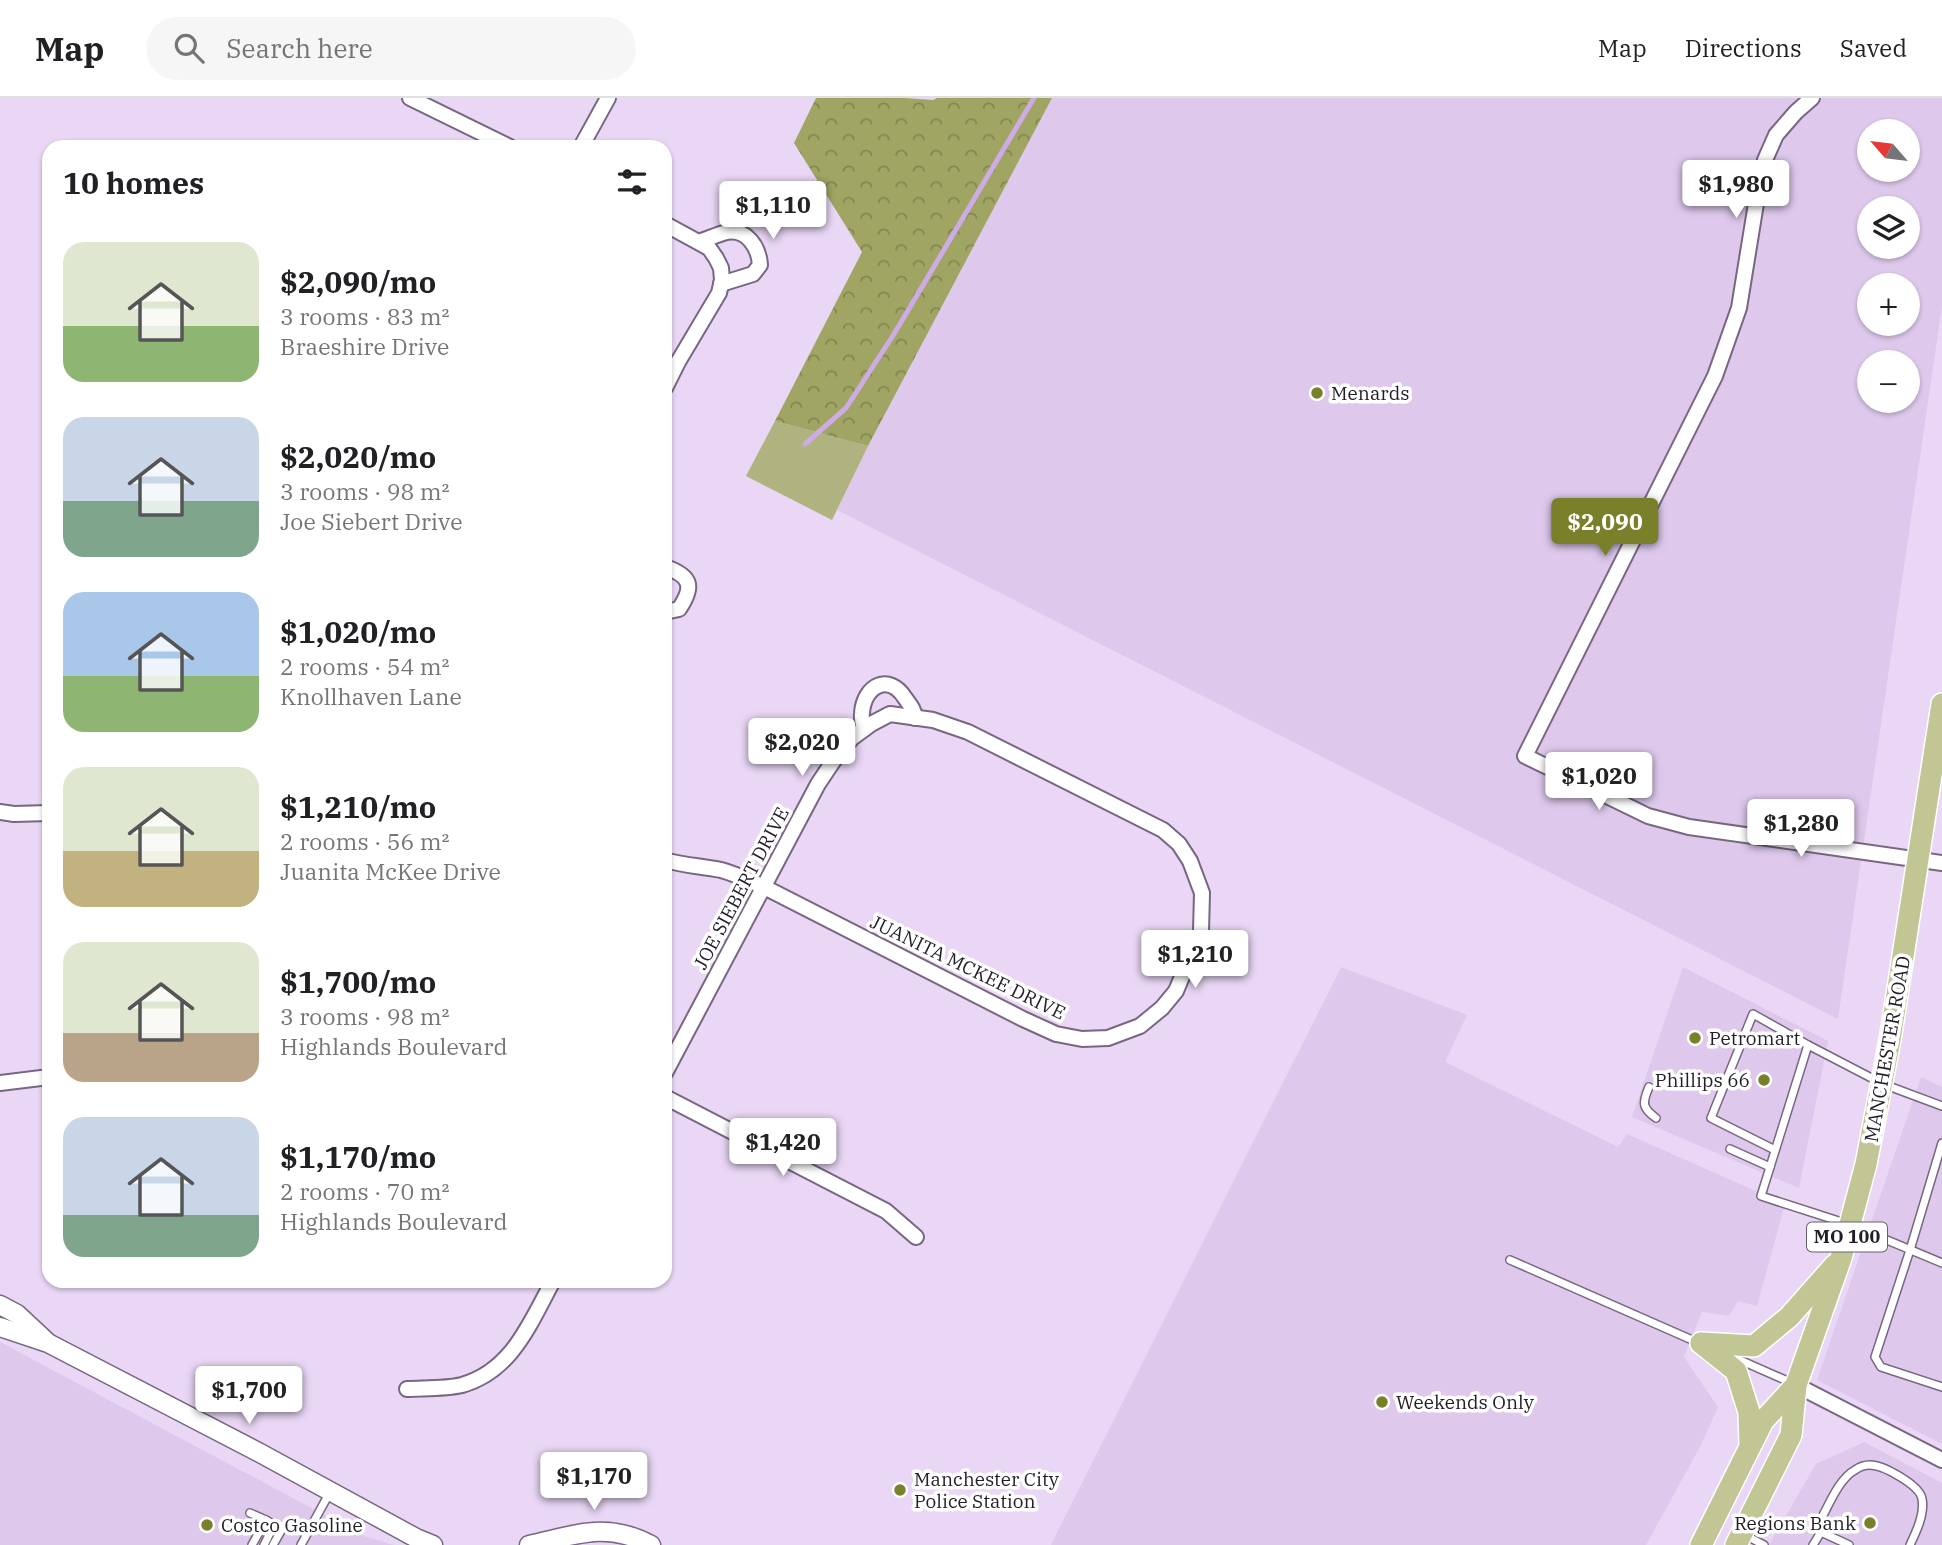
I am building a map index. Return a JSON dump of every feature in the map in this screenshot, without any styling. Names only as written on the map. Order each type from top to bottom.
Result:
[{"type":"main road","name":"MANCHESTER ROAD","points":[[1739,1539],[1791,1435],[1796,1385],[1851,1226],[1883,1084],[1942,705]]},
{"type":"main road","points":[[1701,1343],[1754,1346],[1789,1317],[1841,1258]]},
{"type":"main road","points":[[1701,1343],[1736,1371],[1749,1412],[1750,1449]]},
{"type":"main road","name":"MANCHESTER ROAD","points":[[1701,1545],[1763,1421],[1796,1385]]},
{"type":"street","points":[[411,98],[496,140]]},
{"type":"street","points":[[585,140],[608,98]]},
{"type":"street","points":[[1812,98],[1776,135],[1765,160],[1739,308],[1716,376],[1525,756],[1648,816],[1689,827],[1942,863]]},
{"type":"street","points":[[672,228],[709,248],[721,268],[722,282],[719,293],[672,374]]},
{"type":"street","points":[[699,242],[728,232],[739,232],[751,240],[758,251],[760,265],[753,274],[722,282]]},
{"type":"street","points":[[672,570],[682,575],[689,588],[688,596],[679,609],[672,610]]},
{"type":"street","points":[[864,729],[864,700],[870,690],[880,684],[892,685],[901,692],[914,710],[915,718]]},
{"type":"street","name":"JUANITA MCKEE DRIVE","points":[[672,862],[728,872],[764,887],[1023,1020],[1056,1034],[1082,1039],[1108,1038],[1139,1026],[1162,1008],[1176,991],[1200,931],[1202,893],[1190,861],[1179,844],[1163,830],[968,732],[933,720],[890,714]]},
{"type":"street","name":"JOE SIEBERT DRIVE","points":[[672,1060],[793,830],[834,760],[852,738],[890,714]]},
{"type":"street","points":[[0,812],[42,813]]},
{"type":"street","points":[[0,1083],[42,1078]]},
{"type":"street","points":[[672,1101],[886,1211],[916,1237]]},
{"type":"street","points":[[407,1389],[462,1385],[496,1367],[509,1357],[549,1288]]},
{"type":"street","points":[[0,1306],[17,1314],[48,1343]]},
{"type":"street","points":[[0,1327],[48,1343],[433,1545]]},
{"type":"street","points":[[1796,1385],[1942,1460]]},
{"type":"street","points":[[530,1545],[593,1531],[635,1536],[651,1545]]},
{"type":"lane","points":[[1775,1150],[1711,1118],[1753,1014],[1883,1084],[1942,1106]]},
{"type":"lane","points":[[1808,1045],[1761,1196],[1851,1226],[1942,1263]]},
{"type":"lane","points":[[1649,1087],[1644,1105],[1647,1112],[1656,1118]]},
{"type":"lane","points":[[1942,1143],[1875,1357],[1881,1367],[1942,1387]]},
{"type":"lane","points":[[1730,1149],[1770,1167]]},
{"type":"lane","points":[[1510,1260],[1796,1385]]},
{"type":"lane","points":[[1849,1545],[1821,1532],[1818,1526],[1846,1477],[1867,1465],[1879,1467],[1919,1490],[1922,1508],[1910,1545]]},
{"type":"lane","points":[[301,1545],[330,1492]]},
{"type":"lane","points":[[250,1513],[282,1528],[273,1545]]},
{"type":"lane","points":[[252,1545],[265,1520]]},
{"type":"lane","points":[[264,1545],[274,1525]]},
{"type":"lane","points":[[1814,1545],[1821,1532]]},
{"type":"lane","points":[[1739,1539],[1764,1545]]},
{"type":"shaded area","points":[[1052,98],[1942,98],[1942,306],[1838,1019],[837,510],[868,446]]},
{"type":"shaded area","points":[[1341,967],[1467,1015],[1445,1062],[1618,1147],[1627,1134],[1785,1204],[1757,1306],[1738,1301],[1729,1316],[1702,1312],[1684,1357],[1718,1407],[1701,1445],[1646,1545],[1051,1545]]},
{"type":"shaded area","points":[[1683,967],[1828,1041],[1799,1188],[1632,1117]]},
{"type":"shaded area","points":[[1921,1077],[1942,1087],[1942,1444],[1817,1380]]},
{"type":"shaded area","points":[[0,1342],[364,1536],[394,1545],[0,1545]]},
{"type":"shaded area","points":[[1864,1442],[1942,1483],[1942,1545],[1769,1545],[1816,1464]]},
{"type":"green space","points":[[816,98],[1052,98],[868,446],[775,421],[862,252],[794,143]]},
{"type":"green space","points":[[775,421],[868,446],[832,520],[746,476]]},
{"type":"waterway","points":[[805,444],[846,408],[894,334],[1034,98]]},
{"type":"place","name":"Menards","points":[[1317,393]]},
{"type":"place","name":"Petromart","points":[[1695,1038]]},
{"type":"place","name":"Phillips 66","points":[[1764,1080]]},
{"type":"place","name":"Weekends Only","points":[[1382,1402]]},
{"type":"place","name":"Manchester City Police Station","points":[[900,1490]]},
{"type":"place","name":"Regions Bank","points":[[1870,1523]]},
{"type":"place","name":"Costco Gasoline","points":[[207,1525]]}]
